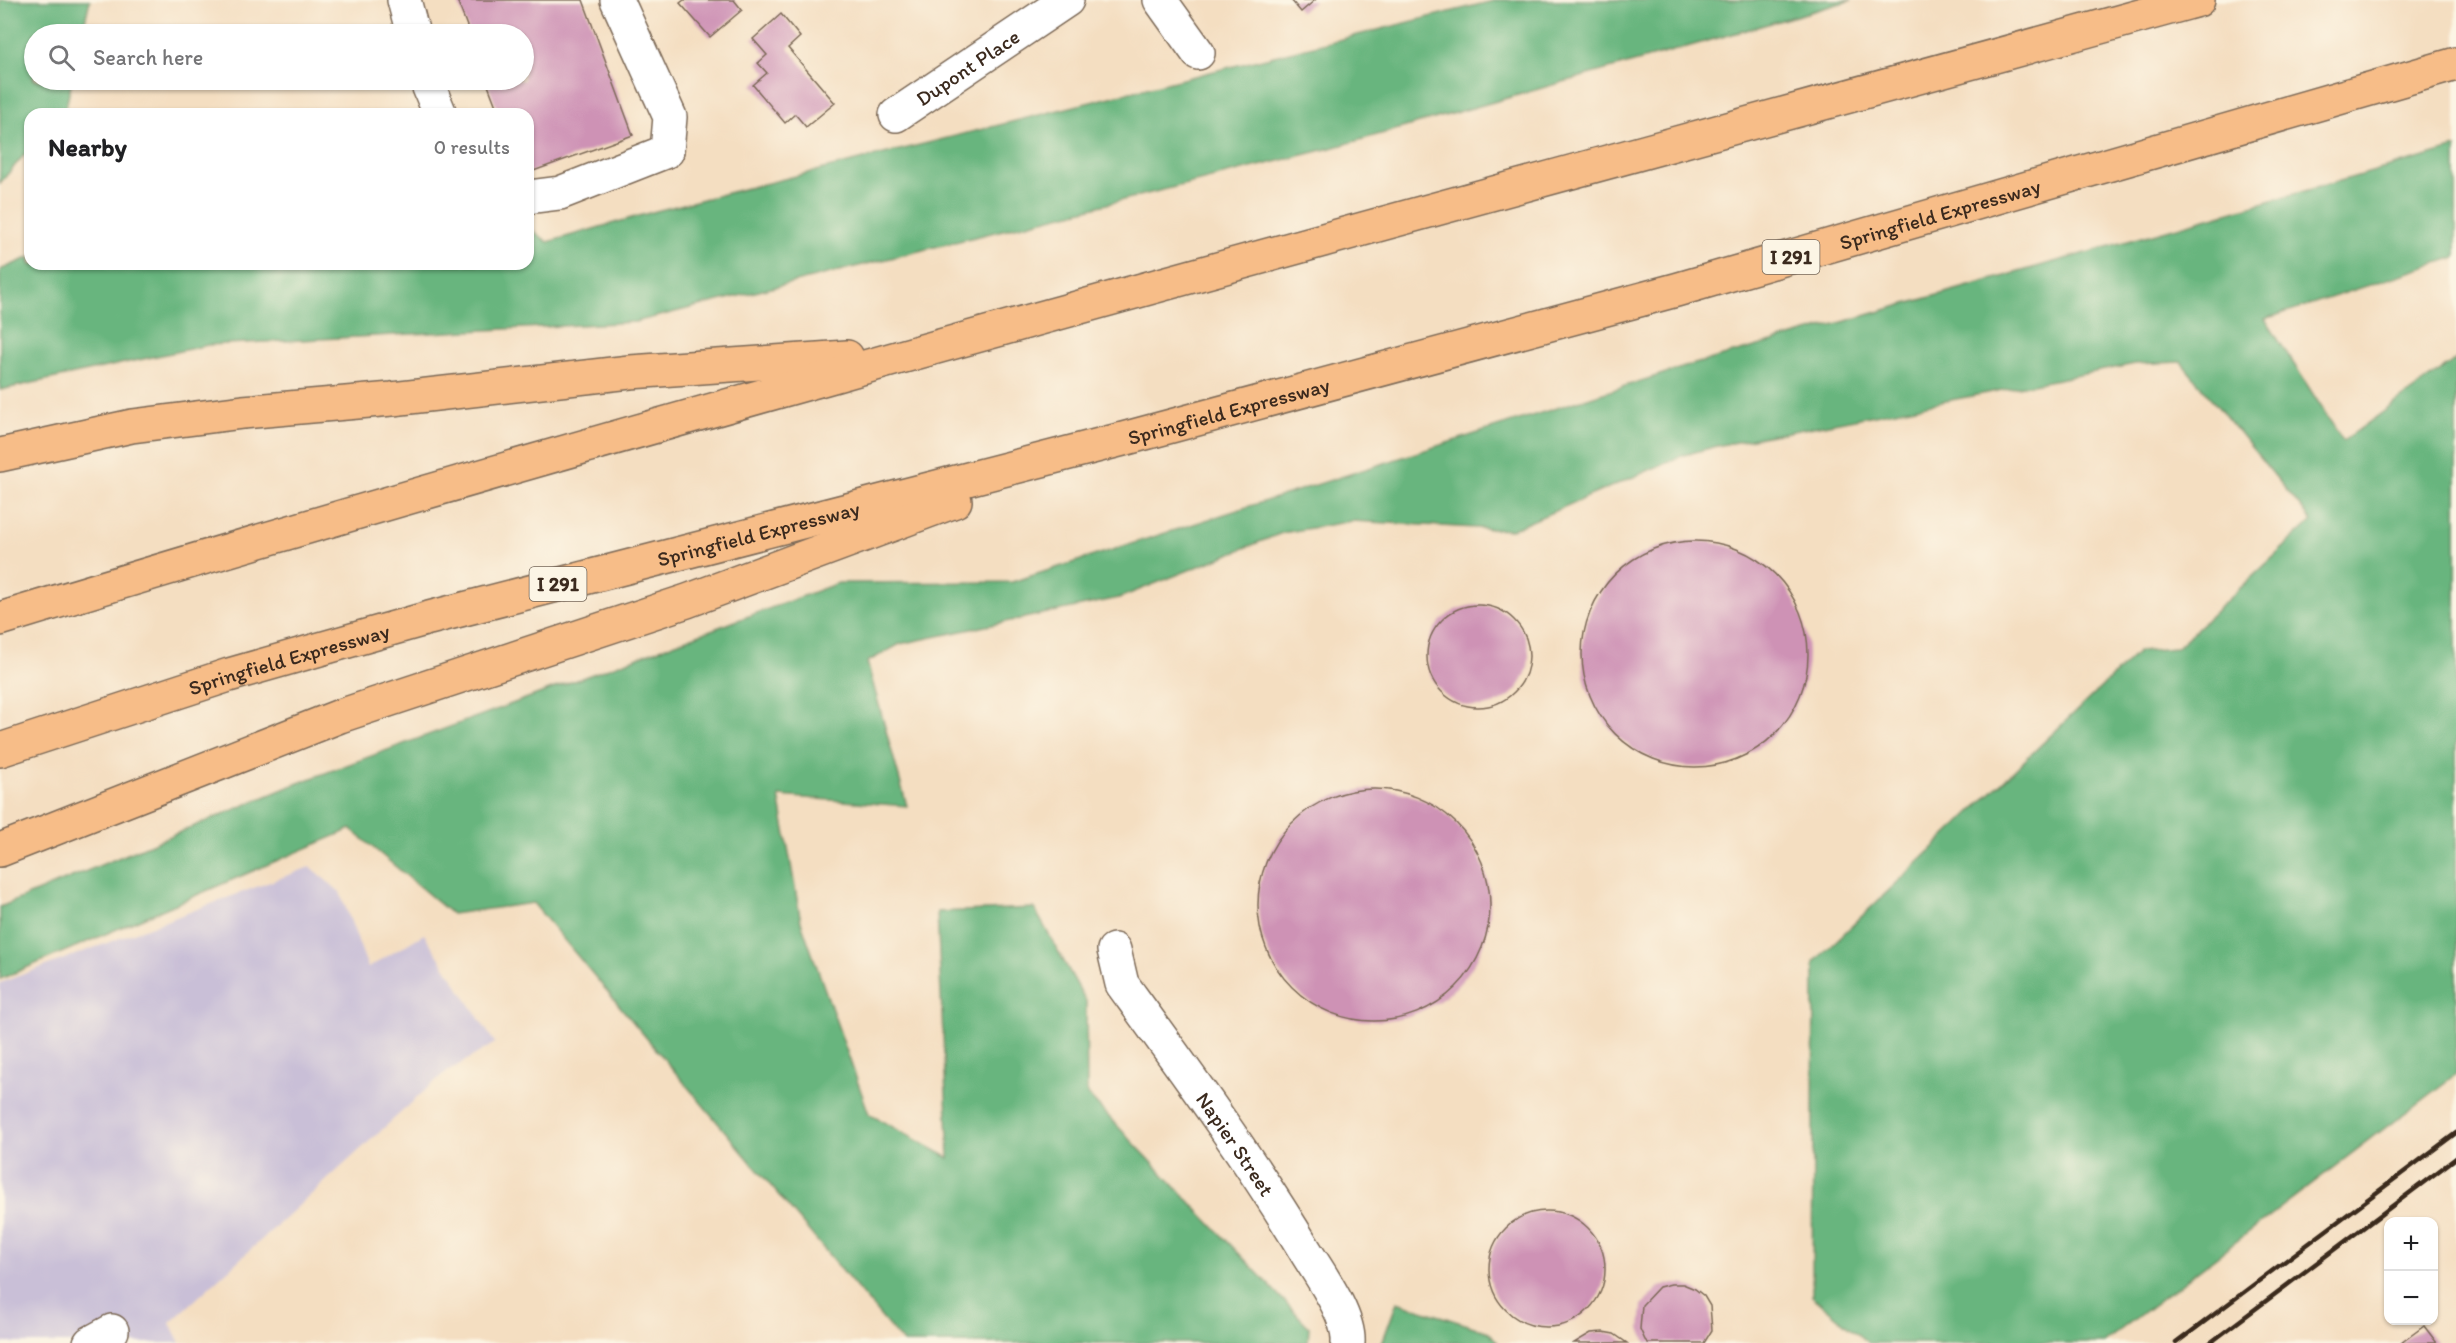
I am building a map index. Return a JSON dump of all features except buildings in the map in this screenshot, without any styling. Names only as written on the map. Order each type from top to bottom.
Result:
[{"type":"highway","points":[[0,619],[436,488],[912,353],[2198,0]]},
{"type":"highway","name":"Springfield Expressway","points":[[0,750],[229,675],[429,618],[1123,439],[1676,290],[2456,64]]},
{"type":"highway","points":[[0,455],[132,426],[243,412],[392,399],[630,372],[912,353]]},
{"type":"highway","points":[[0,850],[340,716],[687,601],[1123,439]]},
{"type":"street","points":[[404,0],[410,24]]},
{"type":"street","points":[[534,196],[560,193],[667,151],[670,117],[617,0]]},
{"type":"street","name":"Dupont Place","points":[[896,115],[1067,0]]},
{"type":"street","points":[[1160,0],[1198,53]]},
{"type":"street","points":[[430,90],[438,108]]},
{"type":"street","name":"Napier Street","points":[[1114,950],[1122,984],[1261,1178],[1334,1298],[1348,1335],[1348,1343]]},
{"type":"shaded area","points":[[310,867],[340,892],[368,968],[424,934],[495,1043],[442,1075],[170,1323],[180,1343],[0,1343],[0,983]]},
{"type":"green space","points":[[0,0],[90,0],[84,24],[24,24],[24,90],[70,90],[65,108],[24,108],[24,155],[0,183]]},
{"type":"green space","points":[[1497,0],[1852,0],[1335,147],[635,322],[208,345],[0,390],[0,270],[24,260],[24,270],[534,270],[534,232],[548,242],[656,211]]},
{"type":"green space","points":[[2456,148],[2456,257],[2265,319],[2343,441],[2456,359],[2456,1074],[2103,1343],[1868,1343],[1812,1296],[1814,962],[2139,651],[2176,648],[2312,521],[2181,362],[2135,364],[1721,445],[1684,455],[1511,530],[1352,521],[1282,533],[1119,598],[900,644],[867,662],[907,806],[779,796],[801,922],[869,1114],[949,1158],[937,912],[1034,908],[1086,1001],[1087,1094],[1309,1327],[1308,1343],[903,1343],[533,903],[452,914],[351,829],[0,979],[0,907],[293,785],[838,583],[1012,582],[1691,365]]},
{"type":"green space","points":[[1397,1302],[1489,1332],[1498,1343],[1382,1343]]},
{"type":"railway","points":[[2176,1343],[2456,1133]]},
{"type":"railway","points":[[2210,1343],[2456,1158]]}]
